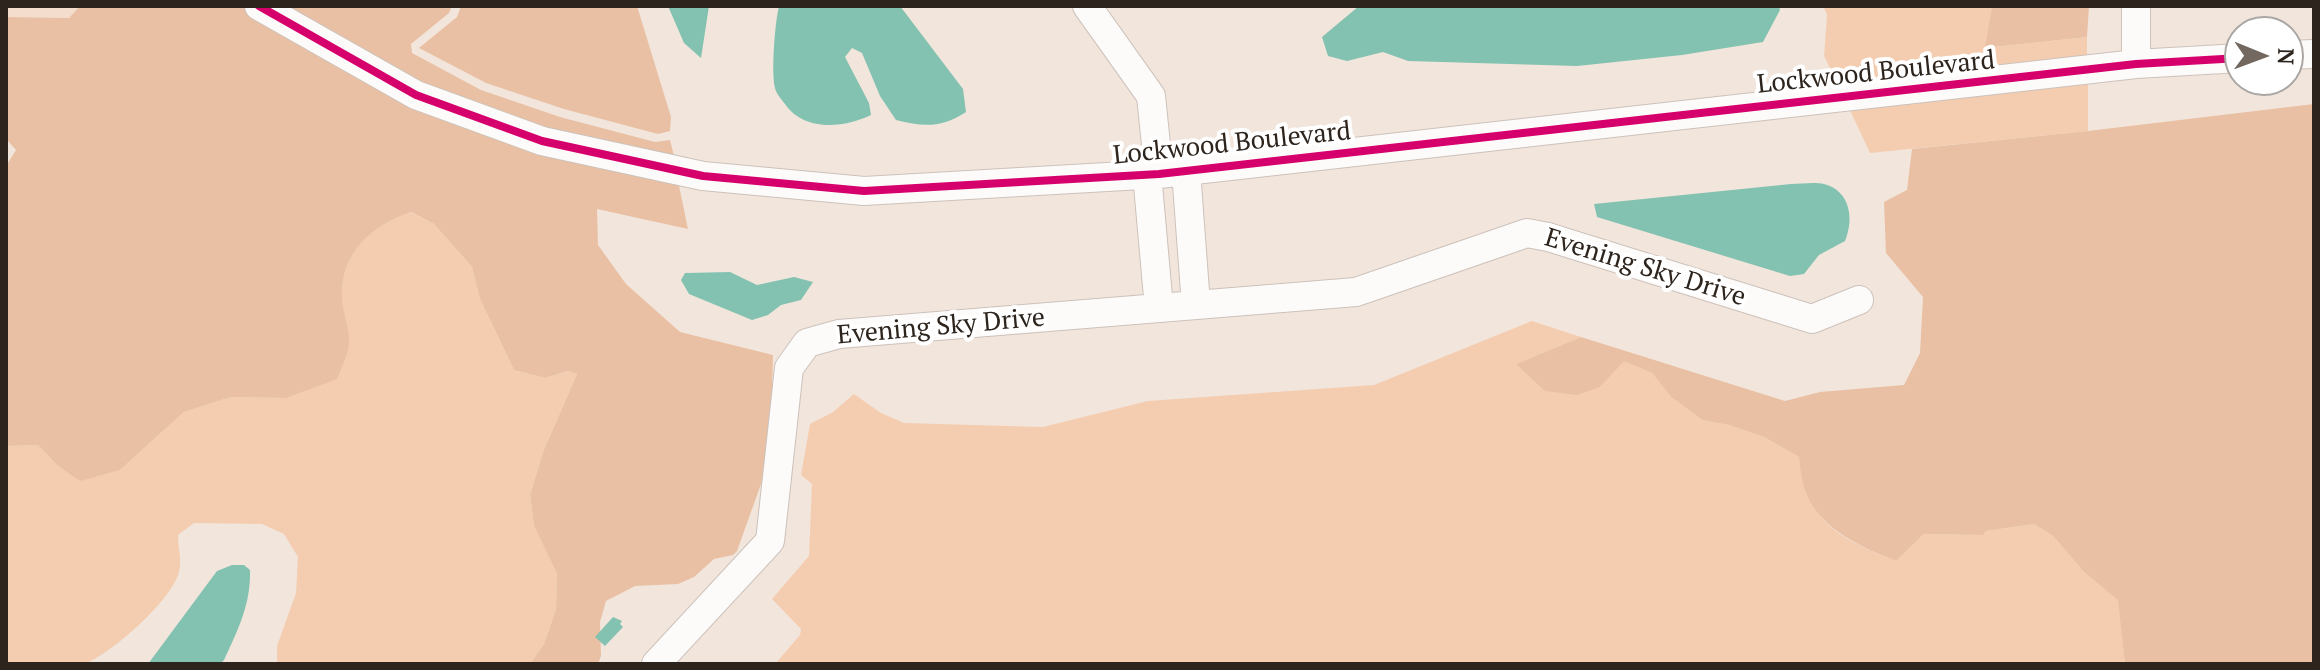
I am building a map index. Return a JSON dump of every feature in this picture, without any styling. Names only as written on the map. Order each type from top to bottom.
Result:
[{"type":"street","name":"Lockwood Boulevard","points":[[259,6],[416,95],[542,141],[703,176],[864,191],[1164,173],[2136,64],[2224,59]]},
{"type":"street","points":[[1087,6],[1151,96],[1164,173],[1196,305]]},
{"type":"street","points":[[2136,6],[2136,64]]},
{"type":"street","points":[[1159,308],[1164,173]]},
{"type":"street","name":"Evening Sky Drive","points":[[656,664],[770,541],[789,368],[807,343],[839,334],[1356,292],[1527,233],[1812,319],[1859,300]]},
{"type":"shaded area","points":[[6,6],[80,6],[69,18],[6,17]]},
{"type":"shaded area","points":[[80,6],[242,6],[270,26],[678,181],[688,229],[597,209],[598,245],[626,284],[680,332],[773,355],[770,459],[737,551],[733,555],[714,559],[694,577],[678,584],[635,586],[606,601],[600,622],[601,656],[598,664],[530,664],[544,644],[556,609],[557,574],[534,526],[530,495],[543,452],[577,374],[568,371],[545,378],[514,370],[480,299],[472,267],[434,224],[411,212],[371,234],[352,255],[346,268],[342,299],[349,347],[337,379],[286,398],[231,397],[184,412],[120,470],[80,481],[57,465],[38,445],[6,446],[6,166],[16,150],[6,139],[6,17],[69,18]]},
{"type":"shaded area","points":[[276,6],[452,6],[449,13],[411,44],[412,53],[481,90],[560,117],[655,142],[670,140],[675,160],[546,132],[420,86]]},
{"type":"shaded area","points":[[461,6],[637,6],[671,117],[670,131],[658,134],[564,109],[486,83],[419,48],[457,17]]},
{"type":"shaded area","points":[[1823,6],[1992,6],[1986,48],[2087,37],[2087,60],[1840,88],[1824,56],[1827,15]]},
{"type":"shaded area","points":[[1992,6],[2089,6],[2087,37],[1985,48]]},
{"type":"shaded area","points":[[2088,80],[2088,131],[1870,153],[1848,106]]},
{"type":"shaded area","points":[[2314,104],[2314,664],[2125,664],[2118,600],[2084,572],[2053,536],[2034,524],[1986,531],[1983,535],[1924,534],[1896,561],[1867,549],[1827,523],[1808,498],[1799,457],[1764,437],[1702,420],[1671,397],[1652,373],[1624,361],[1600,387],[1577,395],[1545,391],[1516,364],[1581,337],[1785,401],[1820,392],[1904,385],[1920,353],[1923,297],[1886,253],[1884,202],[1907,190],[1912,149]]},
{"type":"shaded area","points":[[410,212],[434,224],[472,267],[480,299],[514,370],[545,378],[569,371],[577,374],[543,452],[530,495],[534,526],[557,574],[556,609],[544,644],[530,664],[277,664],[277,646],[296,593],[298,557],[284,534],[262,524],[194,523],[178,535],[180,568],[174,584],[140,624],[112,648],[87,663],[60,666],[6,664],[6,446],[38,445],[57,465],[120,470],[184,412],[231,397],[286,398],[349,344],[342,289],[346,268],[358,246],[376,229]]},
{"type":"shaded area","points":[[1532,321],[1581,337],[1516,364],[1600,387],[1624,360],[1652,373],[1671,397],[1702,420],[1764,437],[1799,457],[1810,498],[1829,525],[1858,544],[1896,561],[1924,534],[1983,535],[1986,531],[2034,524],[2053,536],[2084,572],[2119,600],[2125,664],[775,664],[800,635],[801,629],[772,599],[809,556],[812,484],[801,475],[810,424],[833,412],[854,394],[881,413],[904,423],[1043,427],[1148,401],[1374,385]]},
{"type":"water","points":[[668,6],[709,6],[701,58],[684,43]]},
{"type":"water","points":[[779,6],[900,6],[963,89],[966,112],[932,125],[896,120],[880,96],[862,53],[852,48],[845,57],[869,103],[871,115],[837,125],[803,119],[793,113],[775,88],[774,47]]},
{"type":"water","points":[[1359,6],[1779,6],[1780,10],[1763,42],[1682,55],[1577,66],[1408,61],[1383,52],[1347,61],[1328,56],[1322,37]]},
{"type":"water","points":[[1820,183],[1833,188],[1845,200],[1849,224],[1845,241],[1819,255],[1804,274],[1790,276],[1597,217],[1594,204]]},
{"type":"water","points":[[730,272],[757,285],[794,277],[813,282],[801,300],[781,305],[768,315],[752,320],[689,294],[681,280],[685,273]]},
{"type":"water","points":[[232,565],[244,565],[250,570],[250,582],[243,616],[224,660],[220,664],[148,664],[217,571]]},
{"type":"water","points":[[613,617],[622,621],[620,624],[623,627],[605,646],[595,637]]},
{"type":"cycle path","points":[[259,6],[416,95],[542,141],[703,176],[864,191],[1159,174],[2136,64],[2224,59]]}]
